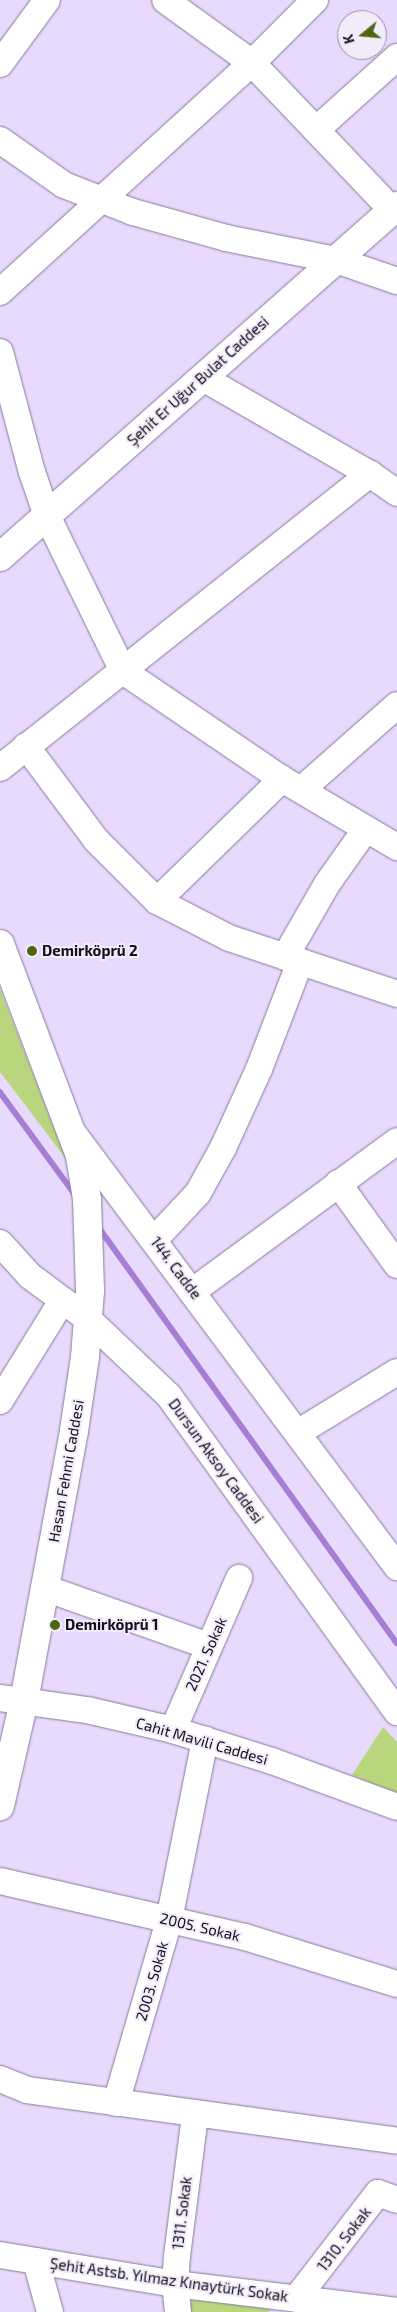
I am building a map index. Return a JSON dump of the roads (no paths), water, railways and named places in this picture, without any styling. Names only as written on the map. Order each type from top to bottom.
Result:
[{"type":"main road","name":"Şehit Er Uğur Bulat Caddesi","points":[[0,558],[395,208]]},
{"type":"main road","name":"144. Cadde","points":[[0,944],[73,1132]]},
{"type":"main road","name":"Hasan Fehmi Caddesi","points":[[0,1806],[12,1699],[45,1588],[74,1431],[88,1319],[90,1292],[85,1180],[73,1132]]},
{"type":"street","points":[[0,64],[47,0]]},
{"type":"street","points":[[165,0],[252,63],[395,208]]},
{"type":"street","points":[[0,292],[252,63],[315,0]]},
{"type":"street","points":[[316,130],[397,57]]},
{"type":"street","points":[[0,140],[64,186],[102,200],[226,238],[336,260],[397,281]]},
{"type":"street","points":[[0,352],[32,472],[47,516],[123,671],[291,785],[397,847]]},
{"type":"street","points":[[203,378],[370,474],[397,493]]},
{"type":"street","points":[[0,768],[370,474]]},
{"type":"street","points":[[157,901],[291,785],[397,705]]},
{"type":"street","points":[[26,746],[96,840],[157,901],[229,938],[397,994]]},
{"type":"street","points":[[154,1240],[198,1193],[223,1148],[259,1069],[293,960],[327,884],[366,829]]},
{"type":"street","name":"144. Cadde","points":[[73,1132],[397,1567]]},
{"type":"street","points":[[193,1291],[397,1141]]},
{"type":"street","points":[[338,1183],[397,1265]]},
{"type":"street","name":"Dursun Aksoy Caddesi","points":[[0,1243],[30,1276],[88,1319],[148,1373],[190,1422],[397,1712]]},
{"type":"street","points":[[0,1401],[62,1301]]},
{"type":"street","points":[[298,1432],[397,1372]]},
{"type":"street","name":"2021. Sokak","points":[[173,1730],[239,1578]]},
{"type":"street","points":[[45,1588],[209,1646]]},
{"type":"street","name":"Cahit Mavili Caddesi","points":[[12,1699],[87,1710],[173,1730],[397,1807]]},
{"type":"street","name":"2003. Sokak","points":[[116,2103],[169,1920],[205,1740]]},
{"type":"street","name":"2005. Sokak","points":[[0,1881],[288,1949],[397,1984]]},
{"type":"street","points":[[0,2079],[27,2090],[195,2115],[397,2141]]},
{"type":"street","name":"1311. Sokak","points":[[178,2312],[175,2284],[195,2115]]},
{"type":"street","name":"1310. Sokak","points":[[296,2299],[378,2194],[397,2200]]},
{"type":"street","name":"Şehit Astsb. Yılmaz Kınaytürk Sokak","points":[[0,2255],[175,2284],[397,2311]]},
{"type":"street","points":[[36,2261],[50,2312]]},
{"type":"waterway","points":[[0,1092],[75,1194]]},
{"type":"waterway","points":[[98,1226],[397,1643]]},
{"type":"place","name":"Demirköprü 2","points":[[32,951]]},
{"type":"place","name":"Demirköprü 1","points":[[55,1625]]}]
